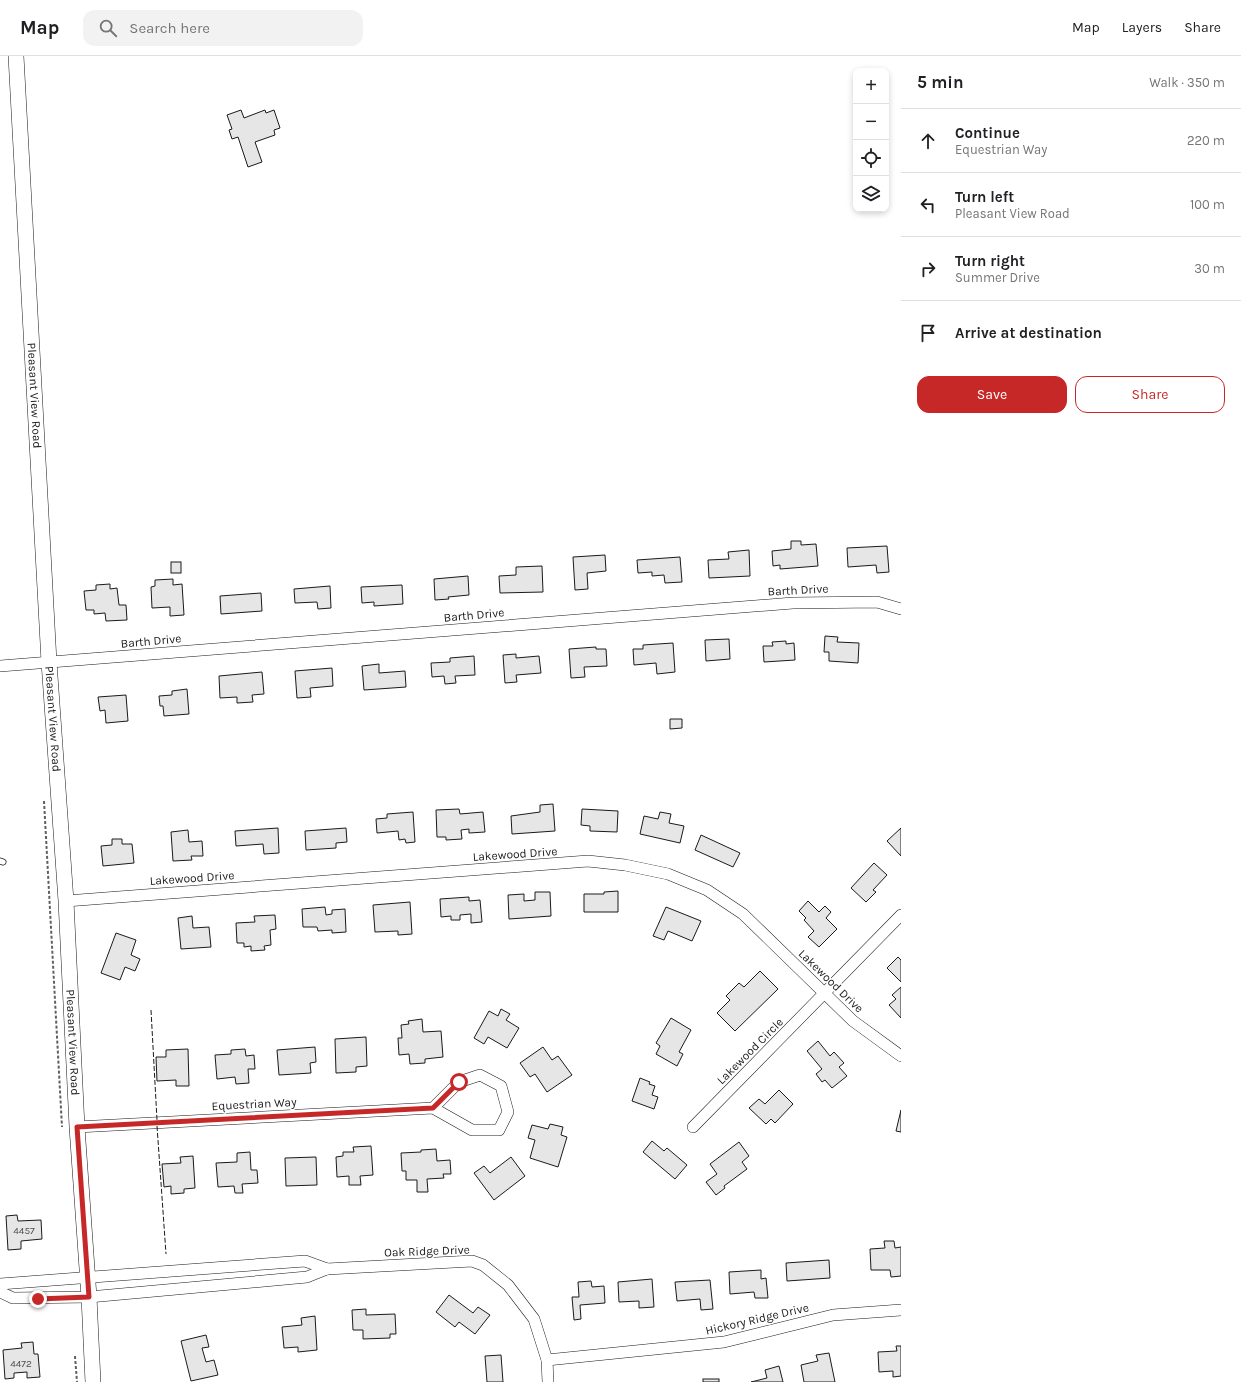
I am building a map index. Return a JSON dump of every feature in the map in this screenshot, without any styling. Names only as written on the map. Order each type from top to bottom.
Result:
[{"type":"main road","name":"Pleasant View Road","points":[[16,56],[49,662],[66,901],[70,1127],[89,1297],[93,1382]]},
{"type":"street","name":"Barth Drive","points":[[0,666],[793,603],[877,602],[901,609]]},
{"type":"street","name":"Lakewood Drive","points":[[66,901],[588,861],[625,865],[668,874],[707,890],[743,914],[853,1021],[901,1056]]},
{"type":"street","name":"Lakewood Circle","points":[[693,1127],[901,915]]},
{"type":"street","points":[[480,1075],[502,1086],[508,1112],[499,1130],[472,1130],[433,1108],[459,1082],[480,1075]]},
{"type":"street","name":"Equestrian Way","points":[[70,1127],[433,1108]]},
{"type":"street","name":"Oak Ridge Drive","points":[[0,1284],[305,1261],[327,1269]]},
{"type":"street","name":"Oak Ridge Drive","points":[[0,1292],[13,1298],[89,1297],[307,1277],[327,1269],[472,1261],[482,1265],[508,1285],[534,1319],[547,1360],[548,1382]]},
{"type":"street","name":"Hickory Ridge Drive","points":[[547,1360],[724,1342],[833,1315],[901,1310]]},
{"type":"path","points":[[44,797],[70,1127]]},
{"type":"path","points":[[75,1356],[77,1382]]},
{"type":"building","points":[[241,110],[244,118],[265,110],[266,113],[274,110],[280,128],[274,130],[275,135],[255,142],[262,162],[248,167],[238,137],[232,139],[229,130],[232,129],[227,115]]},
{"type":"building","points":[[791,541],[801,541],[801,545],[816,544],[818,566],[780,569],[780,565],[773,566],[772,551],[791,549]]},
{"type":"building","points":[[887,546],[889,572],[877,573],[876,565],[848,567],[847,548]]},
{"type":"building","points":[[749,550],[750,576],[709,578],[708,560],[729,559],[728,552]]},
{"type":"building","points":[[605,555],[606,571],[587,573],[588,589],[575,590],[573,557]]},
{"type":"building","points":[[680,557],[682,582],[665,583],[664,575],[652,576],[652,572],[638,573],[637,560]]},
{"type":"building","points":[[171,562],[181,562],[181,573],[171,573]]},
{"type":"building","points":[[542,566],[543,592],[500,593],[499,576],[516,575],[516,567]]},
{"type":"building","points":[[468,576],[469,595],[435,600],[434,579]]},
{"type":"building","points":[[173,579],[173,585],[182,584],[184,615],[170,616],[170,607],[152,608],[151,587],[155,586],[155,580]]},
{"type":"building","points":[[110,584],[110,589],[117,588],[119,605],[126,605],[127,620],[106,621],[105,613],[94,614],[94,610],[86,610],[84,591],[96,590],[96,585]]},
{"type":"building","points":[[402,585],[403,604],[374,606],[374,602],[362,603],[361,587]]},
{"type":"building","points":[[330,586],[331,608],[318,609],[317,602],[295,603],[294,589]]},
{"type":"building","points":[[261,593],[262,611],[221,614],[220,596]]},
{"type":"building","points":[[825,636],[838,637],[837,642],[859,643],[858,663],[829,661],[829,652],[824,652]]},
{"type":"building","points":[[729,639],[730,659],[706,661],[705,640]]},
{"type":"building","points":[[786,641],[786,644],[794,643],[795,660],[764,662],[763,646],[773,646],[772,642]]},
{"type":"building","points":[[673,643],[675,672],[657,674],[656,663],[634,665],[633,649],[643,649],[643,645]]},
{"type":"building","points":[[596,647],[596,649],[606,649],[607,666],[584,667],[585,677],[571,678],[569,649]]},
{"type":"building","points":[[516,654],[516,658],[539,656],[541,673],[516,675],[517,682],[505,683],[503,655]]},
{"type":"building","points":[[474,656],[475,675],[455,676],[456,683],[445,684],[444,676],[432,677],[431,663],[450,662],[450,658]]},
{"type":"building","points":[[379,664],[379,673],[405,671],[406,687],[364,690],[362,666]]},
{"type":"building","points":[[332,668],[333,686],[310,688],[311,697],[297,698],[295,671]]},
{"type":"building","points":[[262,672],[264,694],[252,695],[253,702],[237,703],[237,697],[220,698],[219,676]]},
{"type":"building","points":[[187,689],[189,714],[164,716],[163,706],[160,706],[159,696],[172,695],[172,691]]},
{"type":"building","points":[[126,695],[128,721],[106,723],[105,710],[100,711],[98,697]]},
{"type":"building","points":[[670,719],[682,719],[682,728],[670,729]]},
{"type":"building","points":[[553,804],[555,831],[512,834],[511,816],[540,812],[540,805]]},
{"type":"building","points":[[459,809],[460,814],[483,812],[485,832],[469,833],[469,829],[461,830],[462,839],[446,840],[446,837],[437,837],[436,810]]},
{"type":"building","points":[[582,809],[618,811],[617,832],[590,831],[590,826],[581,825]]},
{"type":"building","points":[[413,812],[415,842],[406,843],[405,839],[399,840],[398,831],[377,833],[376,819],[387,818],[387,814]]},
{"type":"building","points":[[660,812],[671,814],[669,823],[684,826],[680,843],[640,834],[644,816],[658,819]]},
{"type":"building","points":[[278,828],[279,853],[264,854],[263,844],[236,846],[235,831]]},
{"type":"building","points":[[346,828],[347,842],[336,843],[336,848],[306,850],[305,831]]},
{"type":"building","points":[[901,828],[901,856],[887,841]]},
{"type":"building","points":[[188,830],[189,842],[202,841],[203,856],[191,856],[192,860],[173,861],[171,832]]},
{"type":"building","points":[[701,835],[740,853],[733,867],[695,850]]},
{"type":"building","points":[[112,839],[122,839],[122,844],[132,844],[134,863],[103,866],[101,846],[112,845]]},
{"type":"building","points":[[874,863],[887,875],[873,890],[876,892],[866,902],[851,888]]},
{"type":"building","points":[[618,891],[618,912],[584,912],[584,894],[604,894],[604,892]]},
{"type":"building","points":[[535,892],[550,892],[551,916],[509,919],[508,895],[524,894],[524,901],[535,900]]},
{"type":"building","points":[[469,897],[469,901],[480,900],[482,922],[471,923],[471,914],[460,915],[460,920],[451,920],[451,916],[441,917],[440,899]]},
{"type":"building","points":[[808,901],[819,912],[825,906],[831,912],[826,918],[837,929],[819,947],[808,937],[814,931],[804,920],[806,918],[799,911]]},
{"type":"building","points":[[410,902],[412,934],[398,935],[398,931],[375,932],[373,905]]},
{"type":"building","points":[[325,907],[326,915],[332,914],[332,910],[345,909],[346,932],[332,933],[332,930],[318,931],[317,927],[303,927],[302,909]]},
{"type":"building","points":[[666,907],[701,921],[692,941],[668,931],[664,940],[653,936]]},
{"type":"building","points":[[275,915],[276,929],[270,930],[271,945],[264,946],[265,950],[251,951],[251,946],[244,947],[244,943],[237,943],[236,923],[255,922],[254,916]]},
{"type":"building","points":[[192,916],[193,928],[209,927],[211,947],[181,949],[178,918]]},
{"type":"building","points":[[116,933],[136,940],[131,955],[140,959],[135,971],[125,967],[120,980],[101,973]]},
{"type":"building","points":[[898,957],[901,960],[901,982],[887,968]]},
{"type":"building","points":[[760,971],[778,989],[735,1031],[717,1013],[730,1000],[726,996],[739,983],[744,987]]},
{"type":"building","points":[[901,987],[901,1018],[889,1005],[896,999],[892,995]]},
{"type":"building","points":[[501,1009],[510,1014],[506,1020],[519,1028],[507,1048],[488,1037],[484,1044],[474,1038],[489,1011],[498,1016]]},
{"type":"building","points":[[671,1018],[691,1030],[679,1052],[683,1054],[677,1066],[656,1054],[660,1046],[656,1043]]},
{"type":"building","points":[[422,1019],[423,1032],[441,1031],[443,1057],[425,1059],[425,1063],[410,1064],[409,1054],[399,1055],[398,1038],[402,1038],[401,1025],[409,1024],[408,1021]]},
{"type":"building","points":[[366,1037],[367,1066],[356,1067],[356,1072],[336,1073],[335,1039]]},
{"type":"building","points":[[818,1041],[830,1056],[834,1052],[844,1063],[839,1067],[847,1076],[832,1088],[825,1080],[822,1082],[816,1074],[822,1069],[807,1051]]},
{"type":"building","points":[[315,1047],[316,1062],[310,1063],[311,1073],[279,1075],[277,1050]]},
{"type":"building","points":[[543,1047],[552,1060],[558,1056],[572,1075],[547,1092],[535,1074],[530,1077],[520,1063]]},
{"type":"building","points":[[188,1049],[189,1086],[176,1086],[176,1080],[157,1081],[156,1057],[166,1057],[166,1050]]},
{"type":"building","points":[[245,1049],[246,1056],[254,1055],[255,1069],[248,1069],[249,1083],[236,1084],[235,1077],[217,1079],[215,1055],[231,1054],[231,1050]]},
{"type":"building","points":[[640,1078],[655,1086],[652,1095],[658,1097],[654,1109],[632,1101]]},
{"type":"building","points":[[779,1090],[793,1104],[775,1123],[771,1119],[766,1124],[749,1108],[759,1099],[765,1104]]},
{"type":"building","points":[[901,1110],[901,1132],[896,1131]]},
{"type":"building","points":[[550,1124],[563,1127],[561,1135],[567,1137],[558,1167],[530,1158],[535,1140],[528,1138],[532,1125],[548,1129]]},
{"type":"building","points":[[652,1141],[664,1151],[667,1148],[687,1165],[675,1179],[643,1152]]},
{"type":"building","points":[[739,1142],[749,1156],[742,1162],[747,1169],[724,1186],[725,1188],[716,1195],[706,1182],[717,1174],[710,1164]]},
{"type":"building","points":[[371,1146],[373,1175],[360,1176],[361,1185],[349,1185],[349,1176],[337,1177],[336,1157],[343,1156],[343,1152],[354,1152],[353,1147]]},
{"type":"building","points":[[436,1149],[437,1161],[450,1160],[451,1174],[443,1174],[444,1178],[427,1179],[428,1192],[417,1192],[417,1180],[406,1180],[406,1171],[402,1171],[401,1153],[421,1152],[421,1150]]},
{"type":"building","points":[[250,1152],[251,1170],[257,1170],[258,1183],[242,1184],[243,1193],[235,1193],[234,1186],[218,1187],[216,1163],[237,1162],[237,1153]]},
{"type":"building","points":[[193,1156],[195,1188],[184,1189],[184,1193],[171,1194],[171,1186],[164,1187],[162,1164],[181,1163],[180,1157]]},
{"type":"building","points":[[316,1157],[317,1185],[286,1186],[285,1158]]},
{"type":"building","points":[[511,1157],[525,1176],[494,1200],[474,1173],[484,1166],[490,1173]]},
{"type":"building","points":[[17,1215],[18,1221],[41,1220],[42,1239],[21,1241],[21,1249],[8,1250],[6,1216]]},
{"type":"building","points":[[884,1241],[894,1241],[895,1248],[901,1247],[901,1276],[891,1277],[890,1270],[871,1270],[870,1249],[885,1248]]},
{"type":"building","points":[[829,1260],[830,1278],[787,1281],[786,1263]]},
{"type":"building","points":[[761,1270],[761,1279],[766,1278],[768,1298],[755,1298],[754,1292],[730,1294],[729,1272]]},
{"type":"building","points":[[652,1279],[654,1307],[639,1308],[639,1301],[619,1302],[618,1282]]},
{"type":"building","points":[[710,1280],[713,1309],[701,1310],[700,1299],[677,1301],[675,1282]]},
{"type":"building","points":[[591,1281],[592,1287],[604,1286],[605,1303],[580,1305],[581,1319],[574,1320],[572,1297],[579,1297],[578,1282]]},
{"type":"building","points":[[449,1295],[473,1313],[478,1307],[490,1315],[475,1334],[459,1322],[455,1327],[436,1312]]},
{"type":"building","points":[[366,1309],[366,1315],[395,1314],[396,1334],[390,1334],[390,1338],[363,1339],[363,1330],[353,1330],[352,1310]]},
{"type":"building","points":[[315,1316],[317,1350],[298,1352],[298,1347],[284,1348],[282,1327],[302,1325],[301,1318]]},
{"type":"building","points":[[206,1335],[209,1347],[202,1348],[206,1362],[214,1360],[218,1375],[191,1381],[181,1341]]},
{"type":"building","points":[[33,1342],[34,1354],[38,1354],[40,1377],[27,1378],[27,1372],[14,1373],[14,1378],[5,1379],[3,1350],[22,1348],[21,1343]]},
{"type":"building","points":[[896,1346],[901,1346],[901,1376],[893,1377],[893,1371],[879,1372],[878,1352],[897,1351]]},
{"type":"building","points":[[829,1353],[835,1382],[804,1382],[801,1365],[818,1361],[816,1355]]},
{"type":"building","points":[[501,1355],[503,1382],[487,1382],[485,1356]]},
{"type":"building","points":[[779,1366],[783,1382],[751,1382],[767,1378],[765,1370]]},
{"type":"building","points":[[703,1379],[719,1379],[719,1382],[703,1382]]},
{"type":"fence","points":[[151,1010],[157,1120]]},
{"type":"fence","points":[[157,1126],[166,1254]]},
{"type":"route","points":[[38,1299],[89,1297],[86,1278],[77,1127],[433,1108],[459,1082]]}]
